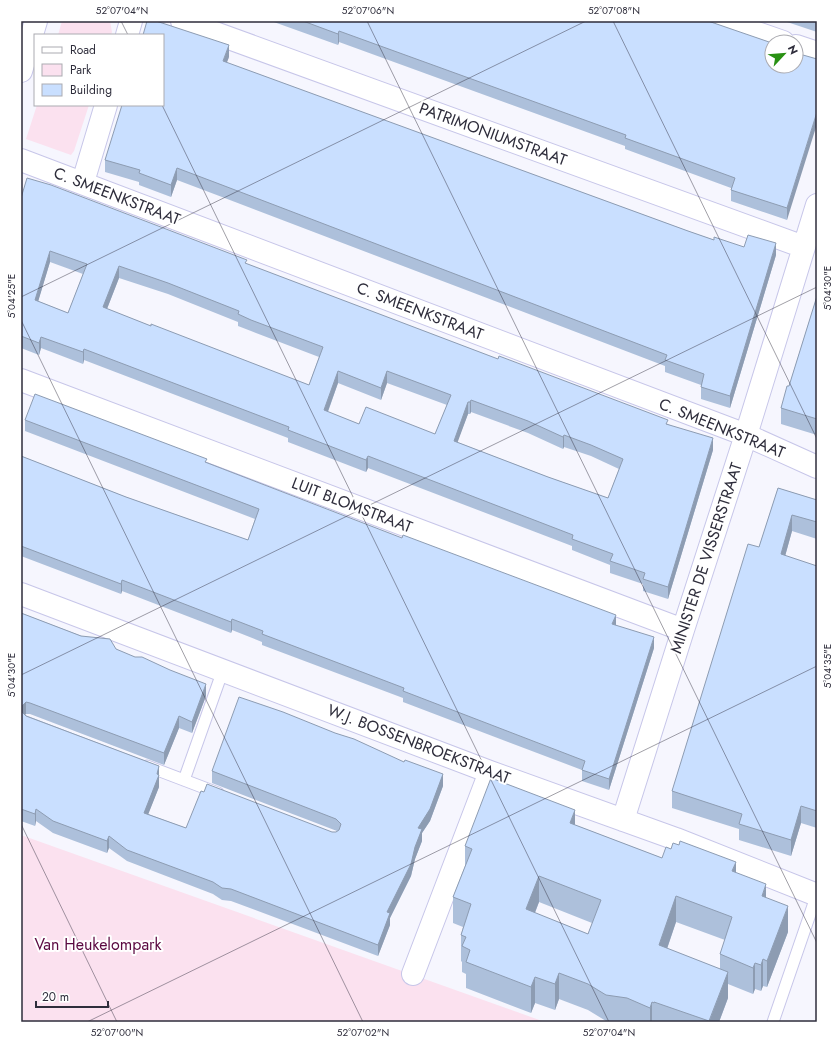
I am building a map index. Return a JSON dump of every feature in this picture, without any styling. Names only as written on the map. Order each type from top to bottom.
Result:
[{"type":"street","points":[[21,71],[36,21]]},
{"type":"street","points":[[127,34],[131,21]]},
{"type":"street","name":"PATRIMONIUMSTRAAT","points":[[182,21],[804,247]]},
{"type":"street","points":[[723,21],[764,35]]},
{"type":"street","points":[[804,49],[817,53]]},
{"type":"street","points":[[83,182],[106,106]]},
{"type":"street","name":"C. SMEENKSTRAAT","points":[[21,160],[83,182],[746,436],[817,468]]},
{"type":"street","name":"MINISTER DE VISSERSTRAAT","points":[[623,820],[746,436],[817,205]]},
{"type":"street","name":"LUIT BLOMSTRAAT","points":[[21,380],[683,630]]},
{"type":"street","name":"W.J. BOSSENBROEKSTRAAT","points":[[21,594],[490,772],[623,820],[817,895]]},
{"type":"street","points":[[413,974],[490,772]]},
{"type":"lane","points":[[184,780],[223,670]]},
{"type":"lane","points":[[139,763],[227,796]]},
{"type":"lane","points":[[773,1022],[817,895]]},
{"type":"green space","points":[[62,21],[110,21],[112,32],[111,34],[58,34]]},
{"type":"green space","points":[[37,106],[89,106],[74,151],[71,155],[26,139]]},
{"type":"green space","name":"Van Heukelompark","points":[[21,835],[545,1022],[21,1022]]},
{"type":"building","points":[[147,21],[156,21],[229,45],[223,61],[714,240],[714,237],[744,247],[748,235],[776,243],[730,396],[701,387],[704,374],[665,360],[667,355],[177,168],[171,185],[139,173],[140,170],[105,160],[122,106],[164,106],[164,34],[143,34]]},
{"type":"building","points":[[303,21],[708,21],[764,40],[764,74],[804,74],[804,55],[817,59],[817,112],[787,208],[731,190],[735,178],[625,138],[626,135],[339,31],[338,34]]},
{"type":"building","points":[[27,178],[51,185],[247,260],[245,263],[498,359],[499,356],[668,420],[666,424],[713,438],[668,587],[643,579],[645,573],[610,561],[613,554],[572,539],[573,535],[368,456],[366,460],[288,430],[289,427],[84,349],[83,352],[41,337],[39,343],[21,336],[21,198]],"holes":[[[50,251],[87,264],[68,313],[35,300]],[[119,266],[168,283],[239,311],[238,314],[251,320],[323,347],[309,385],[103,307]],[[338,371],[381,388],[387,371],[451,395],[435,434],[366,407],[359,424],[324,410]],[[471,400],[528,421],[563,437],[564,435],[623,459],[608,498],[454,441],[468,402]]]},
{"type":"building","points":[[817,296],[817,419],[781,408]]},
{"type":"building","points":[[35,394],[207,459],[205,462],[402,538],[403,535],[616,615],[612,624],[654,637],[609,779],[582,770],[585,761],[403,691],[404,688],[262,634],[263,631],[232,619],[231,622],[122,580],[121,584],[21,546],[21,456],[126,497],[248,540],[259,509],[25,420]]},
{"type":"building","points":[[778,488],[817,500],[817,522],[792,515],[781,554],[817,566],[817,811],[801,806],[791,840],[739,824],[742,814],[672,791],[748,544],[759,547]]},
{"type":"building","points":[[21,613],[81,636],[110,639],[116,649],[135,657],[142,657],[206,684],[192,722],[179,716],[164,753],[30,703],[26,702],[22,706],[21,711]]},
{"type":"building","points":[[239,697],[354,739],[404,762],[405,760],[443,774],[430,809],[418,828],[422,829],[415,847],[411,864],[387,912],[390,913],[378,945],[231,889],[222,888],[213,882],[127,850],[109,836],[107,841],[53,821],[36,809],[35,814],[21,809],[21,711],[26,716],[159,766],[157,774],[159,775],[144,813],[186,828],[201,791],[204,792],[207,784],[332,832],[339,830],[341,824],[336,819],[212,771]]},
{"type":"building","points":[[491,778],[575,810],[570,823],[662,858],[666,847],[671,849],[673,843],[679,845],[680,841],[736,862],[732,871],[766,884],[762,896],[788,906],[767,961],[763,959],[761,965],[755,963],[753,968],[720,954],[732,917],[676,896],[659,945],[728,972],[709,1021],[654,1002],[652,1002],[650,1008],[627,998],[606,995],[588,984],[559,973],[555,984],[535,977],[531,987],[466,962],[470,950],[462,946],[466,937],[461,935],[471,904],[453,897],[472,849],[465,846]],"holes":[[[539,876],[601,900],[588,934],[526,909]]]}]
